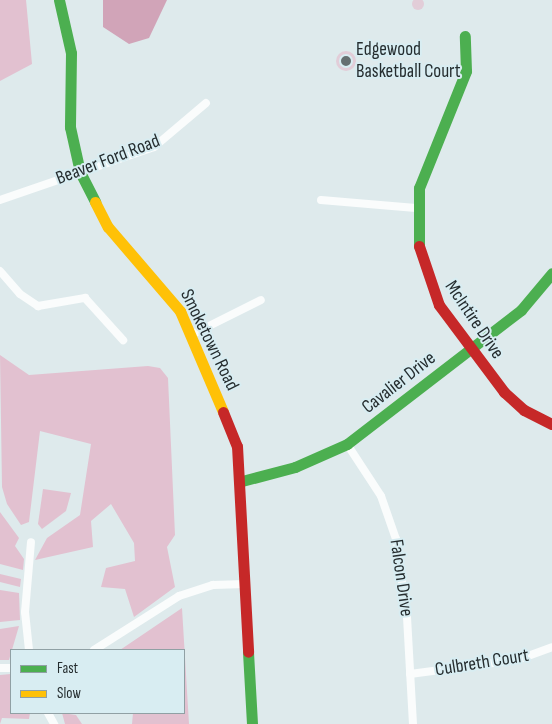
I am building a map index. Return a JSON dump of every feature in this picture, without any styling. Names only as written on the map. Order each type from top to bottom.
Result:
[{"type":"street","name":"Smoketown Road","points":[[59,0],[70,53],[70,126],[80,172],[108,227],[171,297],[191,335],[232,429],[242,481],[252,724]]},
{"type":"street","name":"McIntire Drive","points":[[465,36],[466,71],[423,170],[416,208],[424,271],[439,305],[471,350],[514,402],[552,424]]},
{"type":"street","name":"Beaver Ford Road","points":[[0,200],[154,146],[206,103]]},
{"type":"street","points":[[321,200],[416,208]]},
{"type":"street","points":[[0,271],[20,294],[38,306],[85,298],[124,340]]},
{"type":"street","name":"Cavalier Drive","points":[[242,481],[295,468],[347,444],[521,310],[552,273]]},
{"type":"street","points":[[191,335],[261,300]]},
{"type":"street","name":"Falcon Drive","points":[[347,444],[392,521],[403,583],[413,724]]},
{"type":"street","points":[[30,649],[25,612],[31,542]]},
{"type":"street","points":[[96,649],[179,596],[214,585],[245,584]]},
{"type":"street","name":"Culbreth Court","points":[[410,674],[517,660],[552,647]]},
{"type":"shaded area","points":[[415,-1],[421,-1],[424,2],[424,6],[420,10],[416,10],[412,6],[412,2]]},
{"type":"shaded area","points":[[0,0],[26,0],[32,64],[0,81]]},
{"type":"shaded area","points":[[103,0],[167,0],[149,38],[129,44],[103,27]]},
{"type":"shaded area","name":"Edgewood Basketball Court","points":[[346,51],[353,54],[356,61],[353,68],[346,71],[339,68],[336,61],[339,54]]},
{"type":"shaded area","points":[[0,355],[29,375],[148,366],[160,368],[168,378],[175,535],[167,547],[175,587],[134,617],[125,589],[101,587],[106,568],[135,561],[134,543],[111,504],[91,521],[93,547],[35,560],[47,538],[80,515],[91,444],[40,431],[29,522],[21,525],[7,504],[2,487]]},
{"type":"shaded area","points":[[43,489],[71,493],[66,511],[42,529],[38,524]]},
{"type":"shaded area","points":[[0,512],[19,538],[15,546],[24,559],[23,570],[0,564]]},
{"type":"shaded area","points":[[0,574],[21,579],[20,587],[0,582]]},
{"type":"shaded area","points":[[0,590],[19,593],[20,620],[0,622]]},
{"type":"shaded area","points":[[182,608],[184,649],[121,649]]},
{"type":"shaded area","points":[[19,626],[12,649],[10,649],[9,660],[0,660],[0,629]]},
{"type":"shaded area","points":[[185,658],[189,724],[132,724],[133,714],[185,714]]},
{"type":"shaded area","points":[[10,674],[10,714],[30,714],[29,719],[2,718],[0,724],[0,675]]},
{"type":"shaded area","points":[[62,714],[76,715],[82,724],[65,724]]},
{"type":"traffic: fast","points":[[59,0],[71,53],[70,127],[80,172],[95,202]]},
{"type":"traffic: fast","points":[[419,246],[419,188],[466,71],[465,36]]},
{"type":"traffic: fast","points":[[242,481],[295,467],[347,444],[521,310],[552,273]]},
{"type":"traffic: fast","points":[[248,652],[252,724]]},
{"type":"traffic: slow","points":[[95,202],[108,227],[180,311],[223,412]]},
{"type":"traffic: jam","points":[[419,246],[439,305],[504,392],[524,410],[552,424]]},
{"type":"traffic: jam","points":[[223,412],[237,446],[248,652]]},
{"type":"place","name":"Edgewood Basketball Court","points":[[346,61]]}]
